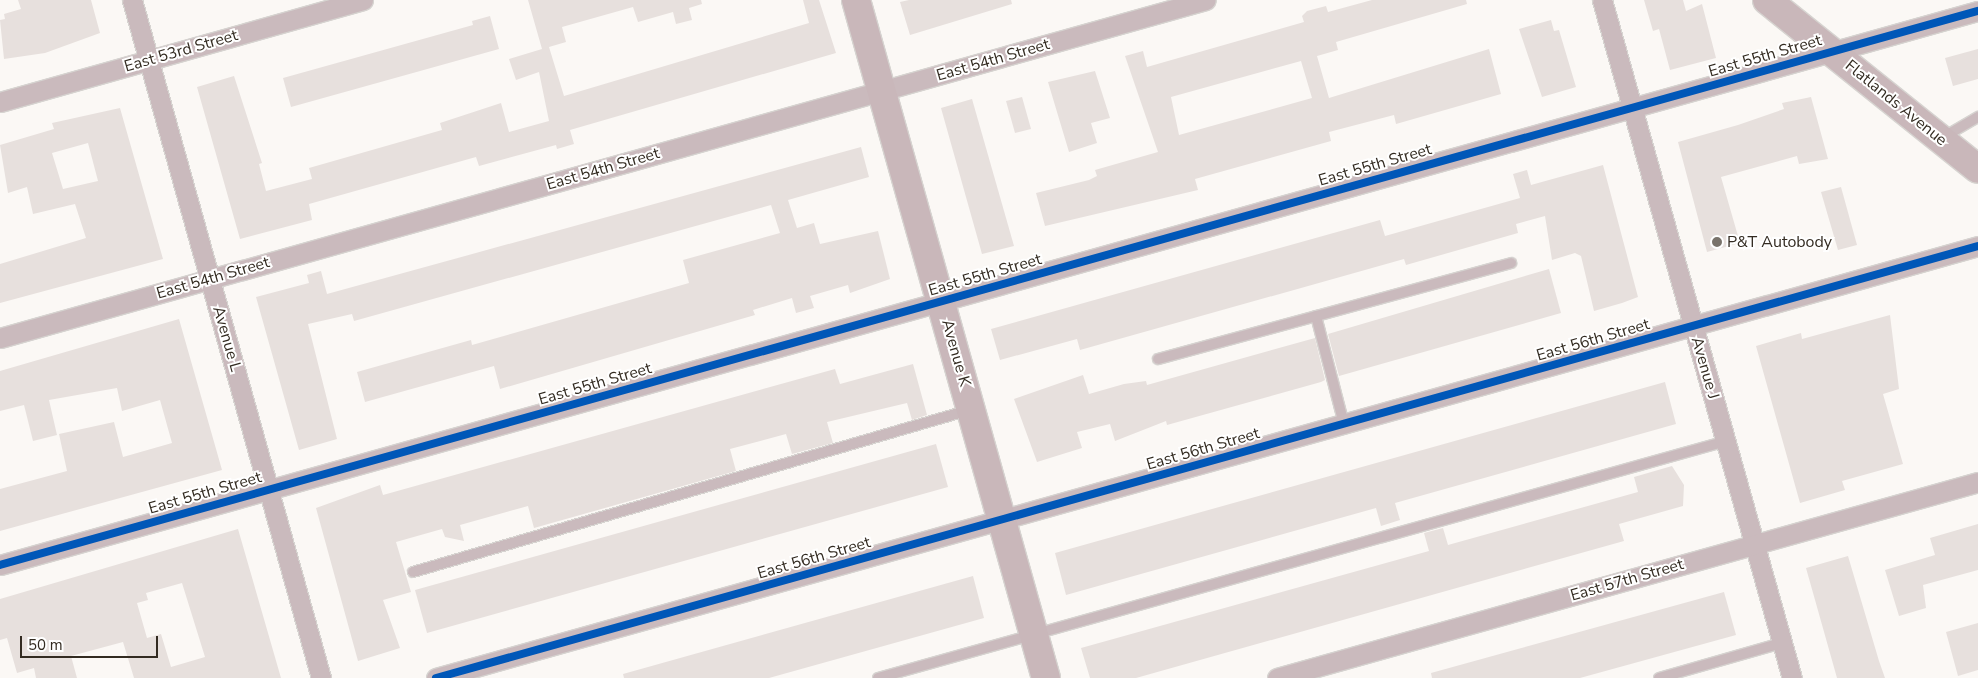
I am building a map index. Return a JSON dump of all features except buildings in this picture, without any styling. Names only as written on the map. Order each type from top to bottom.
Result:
[{"type":"street","name":"Avenue L","points":[[132,0],[321,678]]},
{"type":"street","name":"East 53rd Street","points":[[0,102],[363,0]]},
{"type":"street","name":"Avenue K","points":[[856,0],[1046,678]]},
{"type":"street","name":"East 54th Street","points":[[0,338],[1206,0]]},
{"type":"street","name":"Avenue J","points":[[1602,0],[1792,678]]},
{"type":"street","name":"Flatlands Avenue","points":[[1767,0],[1978,169]]},
{"type":"street","name":"East 55th Street","points":[[0,565],[1978,11]]},
{"type":"street","name":"East 56th Street","points":[[436,678],[1978,246]]},
{"type":"street","name":"East 57th Street","points":[[1277,678],[1978,482]]},
{"type":"lane","points":[[1941,139],[1978,117]]},
{"type":"lane","points":[[1158,359],[1512,263]]},
{"type":"lane","points":[[1316,316],[1344,424]]},
{"type":"lane","points":[[413,572],[971,410]]},
{"type":"lane","points":[[878,678],[1726,441]]},
{"type":"lane","points":[[1659,678],[1782,643]]},
{"type":"cycle path","points":[[0,565],[1978,11]]},
{"type":"cycle path","points":[[436,678],[1978,246]]},
{"type":"place","name":"P&T Autobody","points":[[1717,242]]}]
